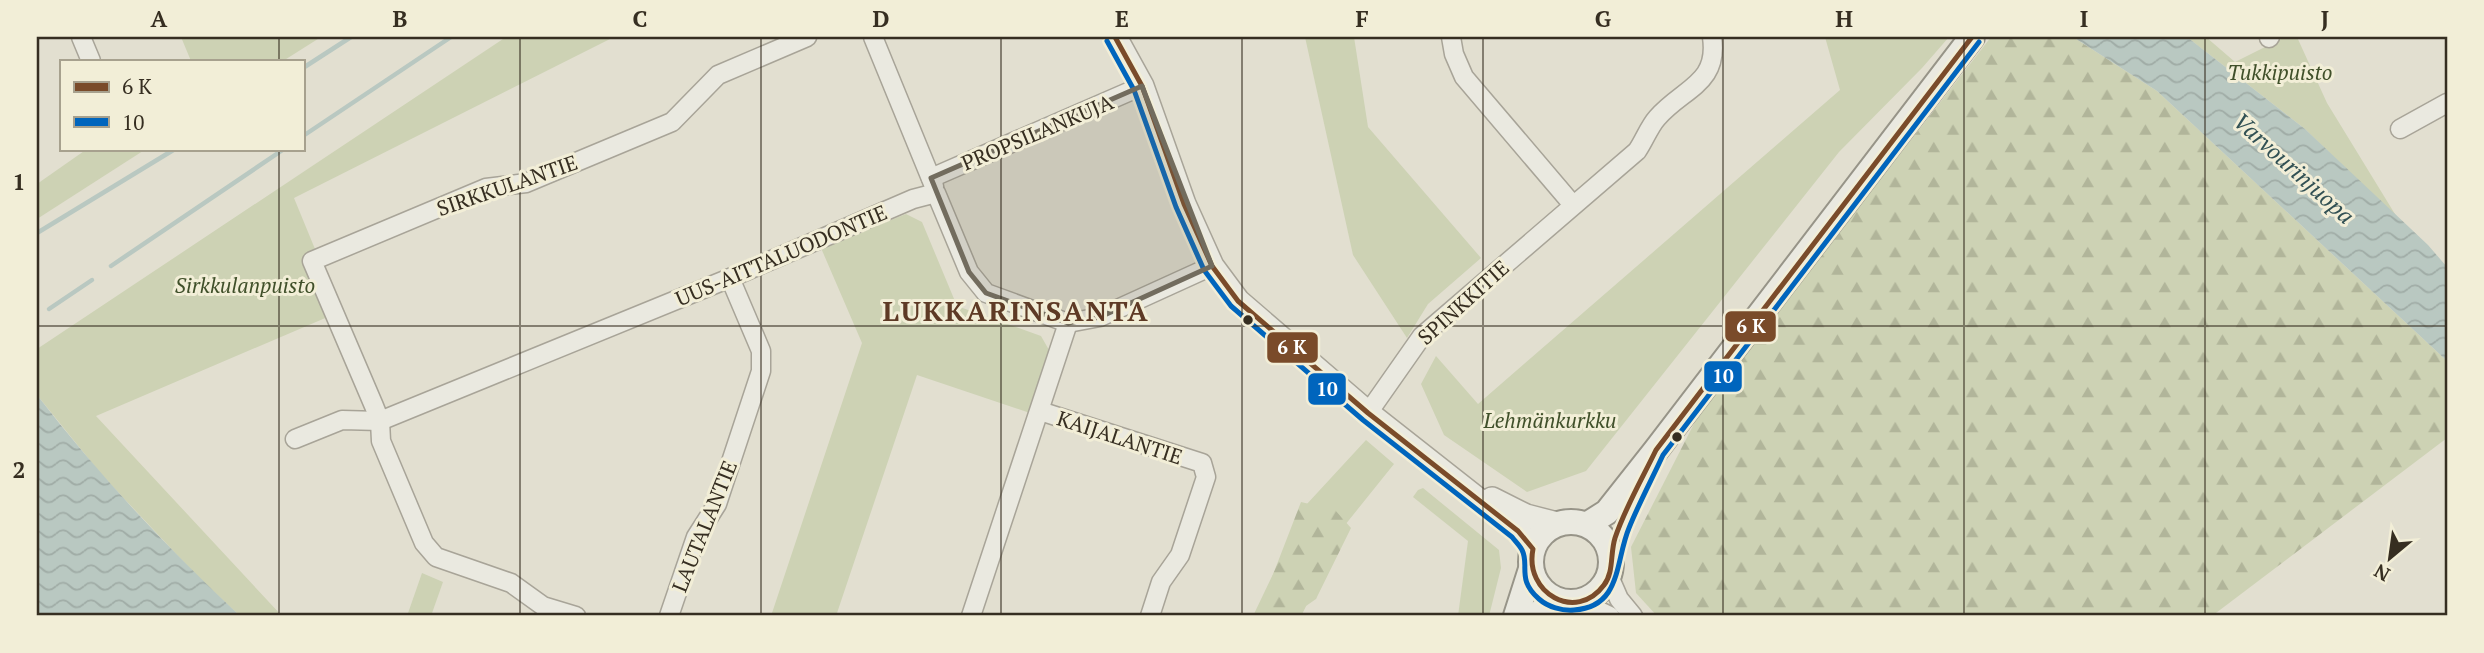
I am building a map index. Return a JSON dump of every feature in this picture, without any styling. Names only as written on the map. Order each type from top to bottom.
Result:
[{"type":"main road","points":[[1588,524],[1607,512],[1656,450],[1972,37]]},
{"type":"main road","points":[[1536,616],[1547,606],[1595,594],[1610,565],[1621,523],[1656,450]]},
{"type":"main road","points":[[1516,616],[1542,533],[1557,524],[1569,521],[1588,524],[1603,536],[1610,565]]},
{"type":"main road","points":[[1532,559],[1543,591],[1574,601]]},
{"type":"street","points":[[81,37],[91,60]]},
{"type":"street","name":"SIRKKULANTIE","points":[[380,421],[313,261],[486,188],[526,183],[672,122],[718,75],[807,37]]},
{"type":"street","points":[[873,37],[969,272],[986,293],[1068,323],[1100,317],[1212,266]]},
{"type":"street","points":[[1115,37],[1142,86],[1184,204],[1212,266],[1238,301],[1368,413],[1518,531],[1532,559]]},
{"type":"street","points":[[1451,37],[1454,54],[1464,77],[1573,205]]},
{"type":"street","name":"SPINKKITIE","points":[[1368,413],[1422,336],[1637,151],[1657,118],[1707,75],[1714,55],[1712,37]]},
{"type":"street","name":"PROPSILANKUJA","points":[[934,185],[1142,86]]},
{"type":"street","points":[[2400,129],[2447,103]]},
{"type":"street","name":"UUS-AITTALUODONTIE","points":[[295,439],[342,420],[380,421],[730,278],[913,199],[934,185]]},
{"type":"street","name":"LAUTALANTIE","points":[[669,616],[695,537],[717,504],[761,371],[761,351],[730,278]]},
{"type":"street","name":"KAIJALANTIE","points":[[971,616],[1068,323]]},
{"type":"street","name":"KAIJALANTIE","points":[[1040,411],[1202,463],[1206,477],[1180,555],[1161,582],[1150,616]]},
{"type":"street","points":[[380,421],[382,441],[418,530],[424,543],[436,557],[511,583],[543,606],[576,616]]},
{"type":"street","points":[[1440,470],[1526,516],[1557,524]]},
{"type":"street","points":[[1610,565],[1619,599],[1633,616]]},
{"type":"street","points":[[1574,601],[1610,616]]},
{"type":"highlighted area","points":[[1142,86],[1212,266],[1100,317],[1068,323],[986,293],[969,272],[931,178]]},
{"type":"green space","points":[[181,37],[321,37],[285,60],[191,60]]},
{"type":"green space","name":"Sirkkulanpuisto","points":[[506,37],[614,37],[294,198],[315,249],[304,256],[330,316],[96,416],[282,616],[240,616],[197,576],[101,474],[37,395],[37,349]]},
{"type":"green space","points":[[1305,37],[1354,37],[1368,127],[1481,258],[1428,304],[1407,338],[1353,255]]},
{"type":"green space","name":"Lehmänkurkku","points":[[1825,37],[1949,37],[1839,152],[1586,471],[1527,492],[1444,435],[1421,384],[1436,356],[1478,404],[1840,90]]},
{"type":"green space","points":[[1991,37],[2073,37],[2157,91],[2447,361],[2447,438],[2212,616],[1657,616],[1636,593],[1631,547],[1701,410]]},
{"type":"green space","name":"Tukkipuisto","points":[[2187,37],[2206,37],[2235,62],[2285,37],[2297,37],[2327,103],[2398,219],[2305,129]]},
{"type":"green space","points":[[86,150],[144,150],[37,219],[37,184]]},
{"type":"green space","points":[[906,214],[922,222],[957,306],[1041,336],[1049,350],[1030,413],[917,375],[836,616],[771,616],[862,343],[821,248]]},
{"type":"green space","points":[[1366,440],[1394,464],[1345,525],[1301,616],[1253,616],[1306,505]]},
{"type":"green space","points":[[1423,488],[1499,550],[1501,568],[1489,616],[1458,616],[1468,541],[1413,497]]},
{"type":"green space","points":[[1301,502],[1335,510],[1351,528],[1316,599],[1306,606],[1301,616],[1257,616]]},
{"type":"green space","points":[[422,573],[443,582],[431,616],[407,616]]},
{"type":"water","name":"Varvourinjuopa","points":[[2073,37],[2187,37],[2305,129],[2428,245],[2447,267],[2447,361],[2157,91]]},
{"type":"water","points":[[37,395],[134,510],[240,616],[37,616]]},
{"type":"waterway","points":[[304,67],[351,37]]},
{"type":"waterway","points":[[304,135],[451,37]]},
{"type":"waterway","points":[[37,233],[173,150]]},
{"type":"waterway","points":[[111,266],[283,150]]},
{"type":"waterway","points":[[49,309],[92,280]]},
{"type":"transit line","points":[[1115,37],[1142,86],[1184,204],[1212,266],[1238,301],[1368,413],[1518,531],[1533,549],[1532,565],[1536,579],[1544,590],[1567,602],[1580,602],[1593,596],[1604,585],[1619,527],[1656,450],[1972,37]]},
{"type":"transit line","name":"10","points":[[1107,41],[1134,90],[1176,207],[1204,270],[1231,306],[1363,420],[1512,537],[1524,556],[1526,579],[1532,592],[1555,608],[1569,610],[1590,607],[1601,601],[1609,591],[1629,528],[1663,455],[1979,42]]},
{"type":"district","name":"LUKKARINSANTA","points":[[1016,310]]}]
